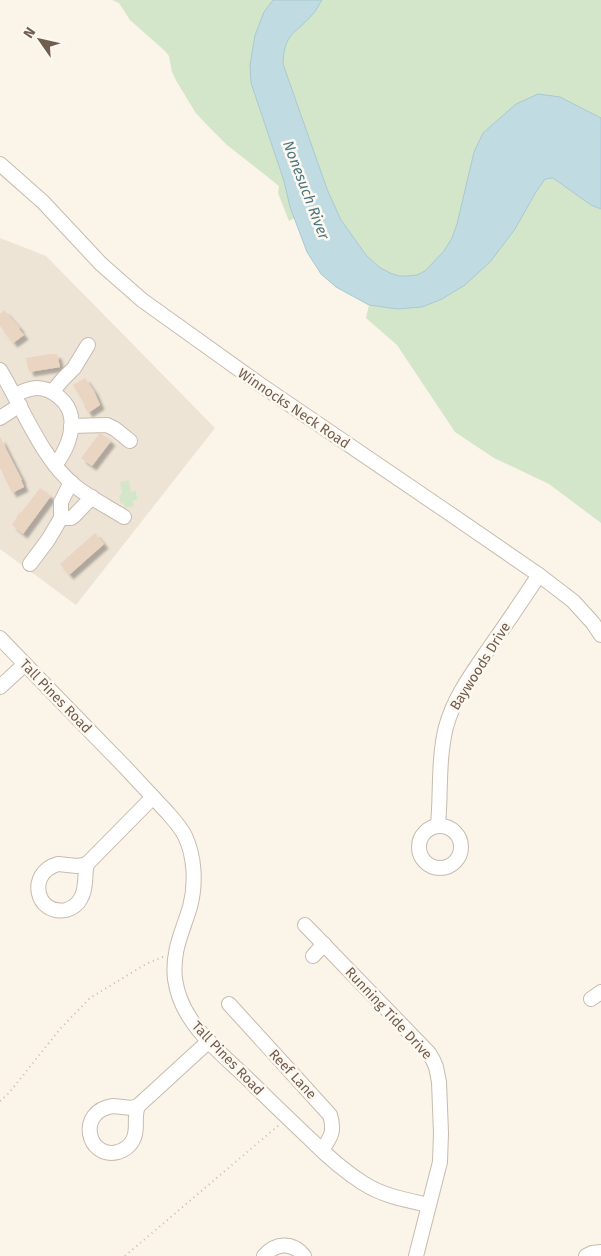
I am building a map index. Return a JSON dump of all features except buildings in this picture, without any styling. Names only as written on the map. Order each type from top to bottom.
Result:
[{"type":"street","name":"Winnocks Neck Road","points":[[0,164],[43,202],[101,264],[142,300],[258,383],[540,575],[573,601],[601,635]]},
{"type":"street","points":[[52,392],[74,368],[88,345]]},
{"type":"street","points":[[0,370],[55,465],[71,482],[92,498],[124,517]]},
{"type":"street","points":[[0,418],[26,390],[37,388],[52,392],[63,401],[69,410],[71,426],[68,444],[55,465]]},
{"type":"street","points":[[71,426],[107,425],[130,441]]},
{"type":"street","points":[[30,564],[61,518],[61,502],[71,482]]},
{"type":"street","points":[[61,518],[71,518],[92,498]]},
{"type":"street","name":"Baywoods Drive","points":[[438,825],[442,748],[453,707],[459,694],[480,662],[540,575]]},
{"type":"street","name":"Tall Pines Road","points":[[0,638],[153,797],[184,834],[190,850],[194,881],[192,897],[176,948],[175,980],[180,1001],[193,1023],[288,1118],[350,1174],[376,1190],[429,1205]]},
{"type":"street","points":[[0,687],[25,664]]},
{"type":"street","points":[[87,864],[153,797]]},
{"type":"street","name":"Running Tide Drive","points":[[305,925],[434,1060],[440,1091],[441,1151],[438,1172],[429,1205]]},
{"type":"street","points":[[313,956],[324,944]]},
{"type":"street","name":"Reef Lane","points":[[229,1004],[242,1026],[330,1115],[333,1126],[332,1132],[322,1150]]},
{"type":"street","points":[[138,1106],[209,1041]]},
{"type":"street","points":[[416,1256],[429,1205]]},
{"type":"street","points":[[264,1256],[273,1248],[287,1245],[296,1248],[304,1256]]},
{"type":"street","points":[[586,1256],[601,1252]]},
{"type":"path","points":[[0,1101],[9,1093],[60,1029],[90,998],[146,964],[162,956],[175,955]]},
{"type":"path","points":[[125,1256],[288,1118]]},
{"type":"shaded area","points":[[0,238],[46,256],[215,428],[76,605],[0,549]]},
{"type":"green space","points":[[112,0],[601,0],[601,121],[455,236],[430,272],[394,280],[352,244],[329,199],[289,221],[278,193],[279,186],[227,145],[195,112],[172,72],[169,56],[130,20],[119,3]]},
{"type":"green space","points":[[545,173],[601,203],[601,523],[549,484],[494,458],[455,432],[397,345],[366,318],[369,305],[397,309]]},
{"type":"green space","points":[[129,480],[131,492],[136,491],[137,500],[133,501],[134,506],[125,508],[124,503],[121,504],[119,495],[122,494],[120,482]]},
{"type":"water","name":"Nonesuch River","points":[[273,0],[322,0],[307,21],[288,39],[283,64],[327,189],[341,220],[366,255],[379,267],[399,276],[417,275],[425,271],[444,251],[452,238],[457,224],[474,152],[483,133],[516,104],[538,94],[560,97],[601,118],[601,209],[591,205],[553,178],[545,179],[515,229],[491,261],[465,285],[442,299],[422,307],[397,309],[369,305],[336,287],[321,274],[307,252],[290,207],[284,181],[251,83],[250,65],[255,35],[264,12]]}]
